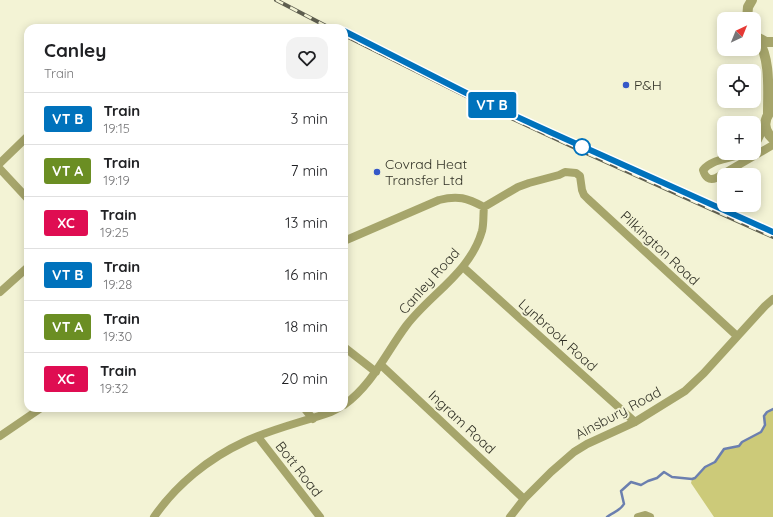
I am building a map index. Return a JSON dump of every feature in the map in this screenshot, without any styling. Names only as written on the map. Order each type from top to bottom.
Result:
[{"type":"street","points":[[748,12],[748,7],[752,0]]},
{"type":"street","points":[[761,39],[766,42],[773,42]]},
{"type":"street","points":[[761,45],[764,50],[767,68],[771,111],[761,134]]},
{"type":"street","points":[[765,125],[768,134],[773,139]]},
{"type":"street","points":[[0,163],[24,140]]},
{"type":"street","points":[[761,152],[773,145]]},
{"type":"street","points":[[719,160],[706,166],[703,170],[707,178],[711,180],[716,178],[747,160]]},
{"type":"street","points":[[0,169],[24,195]]},
{"type":"street","name":"Pilkington Road","points":[[484,207],[518,187],[565,172],[576,173],[580,176],[584,195],[737,336]]},
{"type":"street","points":[[348,239],[439,200],[451,197],[464,198],[484,207]]},
{"type":"street","name":"Canley Road","points":[[348,401],[379,368],[417,313],[463,267],[481,233],[484,207]]},
{"type":"street","name":"Lynbrook Road","points":[[463,267],[635,422]]},
{"type":"street","points":[[0,292],[24,271]]},
{"type":"street","name":"Ainsbury Road","points":[[510,517],[524,499],[574,452],[587,444],[635,422],[685,390],[704,373],[773,299]]},
{"type":"street","name":"Ingram Road","points":[[348,349],[379,368],[524,499]]},
{"type":"street","points":[[0,436],[35,412]]},
{"type":"street","points":[[307,412],[313,419]]},
{"type":"street","points":[[154,517],[161,507],[185,481],[214,459],[244,442],[331,412]]},
{"type":"street","name":"Bott Road","points":[[258,437],[320,517]]},
{"type":"street","points":[[638,517],[645,515],[650,517]]},
{"type":"shaded area","points":[[773,409],[773,517],[714,517],[691,483],[692,479],[695,478],[705,467],[715,462],[724,449],[739,446],[742,442],[761,432],[765,425],[764,416],[767,412]]},
{"type":"waterway","points":[[607,517],[624,504],[621,491],[631,482],[641,485],[657,478],[664,472],[672,477],[695,478],[705,467],[715,462],[724,449],[739,446],[742,442],[761,432],[765,425],[764,416],[767,412],[773,409]]},
{"type":"railway","points":[[276,0],[322,24]]},
{"type":"railway","points":[[348,37],[498,112],[773,237]]},
{"type":"train","points":[[348,33],[476,98],[773,232]]},
{"type":"place","name":"P&H","points":[[626,85]]},
{"type":"place","name":"Covrad Heat Transfer Ltd","points":[[377,172]]}]
